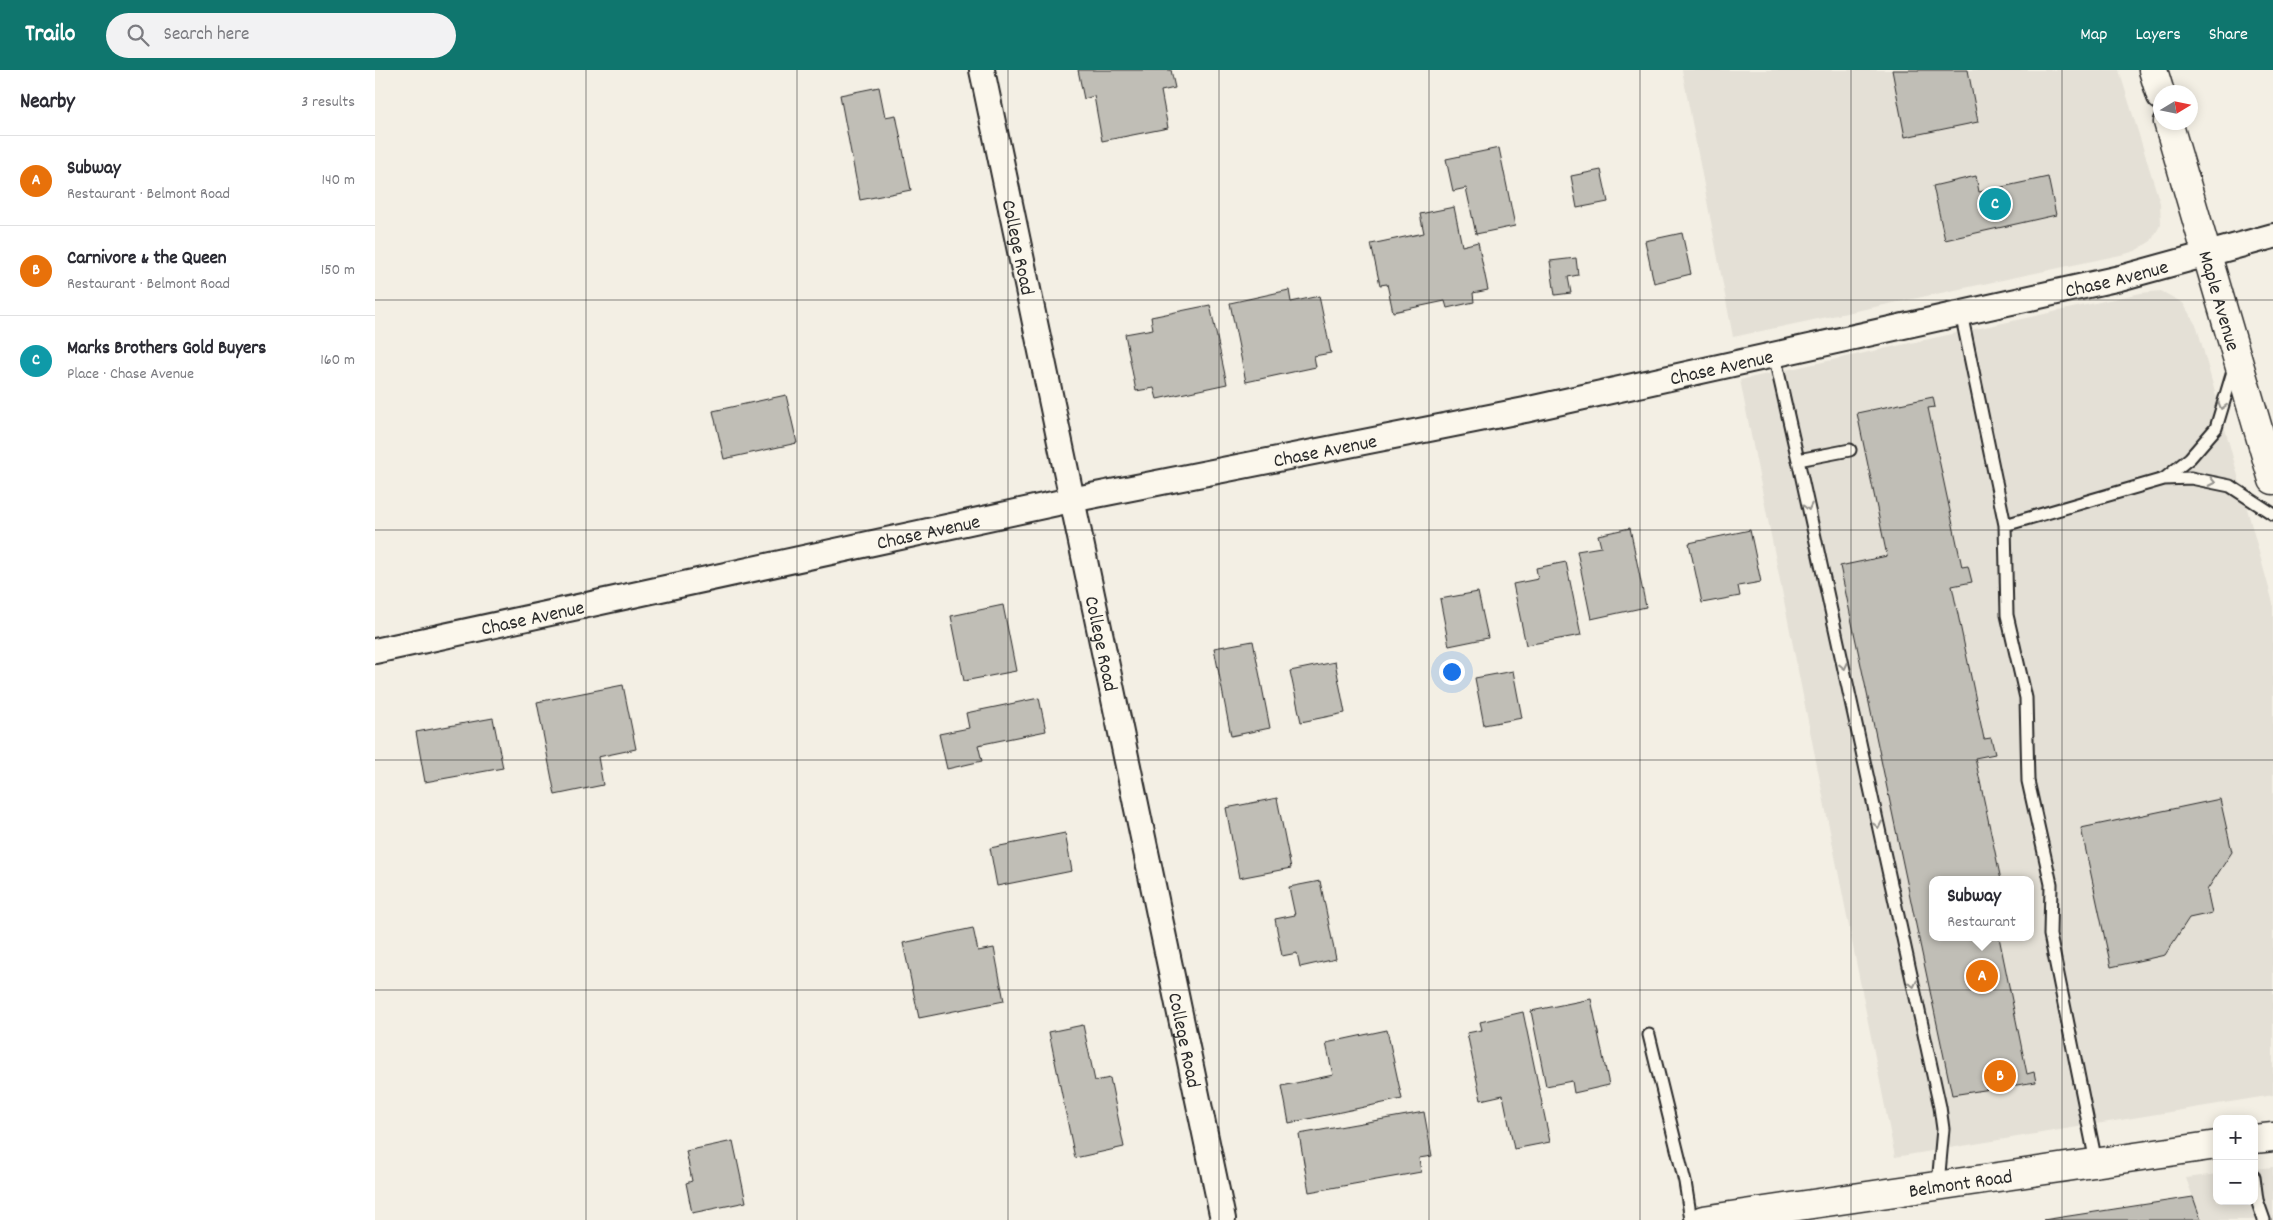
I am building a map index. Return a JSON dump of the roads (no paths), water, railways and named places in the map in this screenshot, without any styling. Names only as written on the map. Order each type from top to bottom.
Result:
[{"type":"main road","points":[[2153,70],[2158,85]]},
{"type":"main road","name":"Maple Avenue","points":[[2170,130],[2273,480]]},
{"type":"main road","points":[[2258,1139],[2273,1137]]},
{"type":"main road","name":"Belmont Road","points":[[1703,1220],[1938,1184],[2213,1146]]},
{"type":"street","name":"College Road","points":[[982,70],[1223,1219]]},
{"type":"street","name":"Chase Avenue","points":[[375,652],[1071,500],[1525,410],[2120,278],[2207,256],[2273,236]]},
{"type":"lane","points":[[1961,313],[2005,525],[2007,615],[2026,698],[2028,781],[2051,884],[2050,935],[2096,1162]]},
{"type":"lane","points":[[1774,354],[1939,1107],[1943,1129],[1938,1184]]},
{"type":"lane","points":[[2164,479],[2190,458],[2216,428],[2237,359]]},
{"type":"lane","points":[[1798,460],[1850,450]]},
{"type":"lane","points":[[2005,525],[2164,479],[2191,478],[2230,486],[2273,514]]},
{"type":"lane","points":[[1649,1035],[1685,1182],[1691,1220]]},
{"type":"lane","points":[[2258,1203],[2264,1220]]},
{"type":"place","name":"Marks Brothers Gold Buyers","points":[[1995,204]]},
{"type":"place","name":"Subway","points":[[1982,976]]},
{"type":"place","name":"Carnivore & the Queen","points":[[2000,1076]]}]
